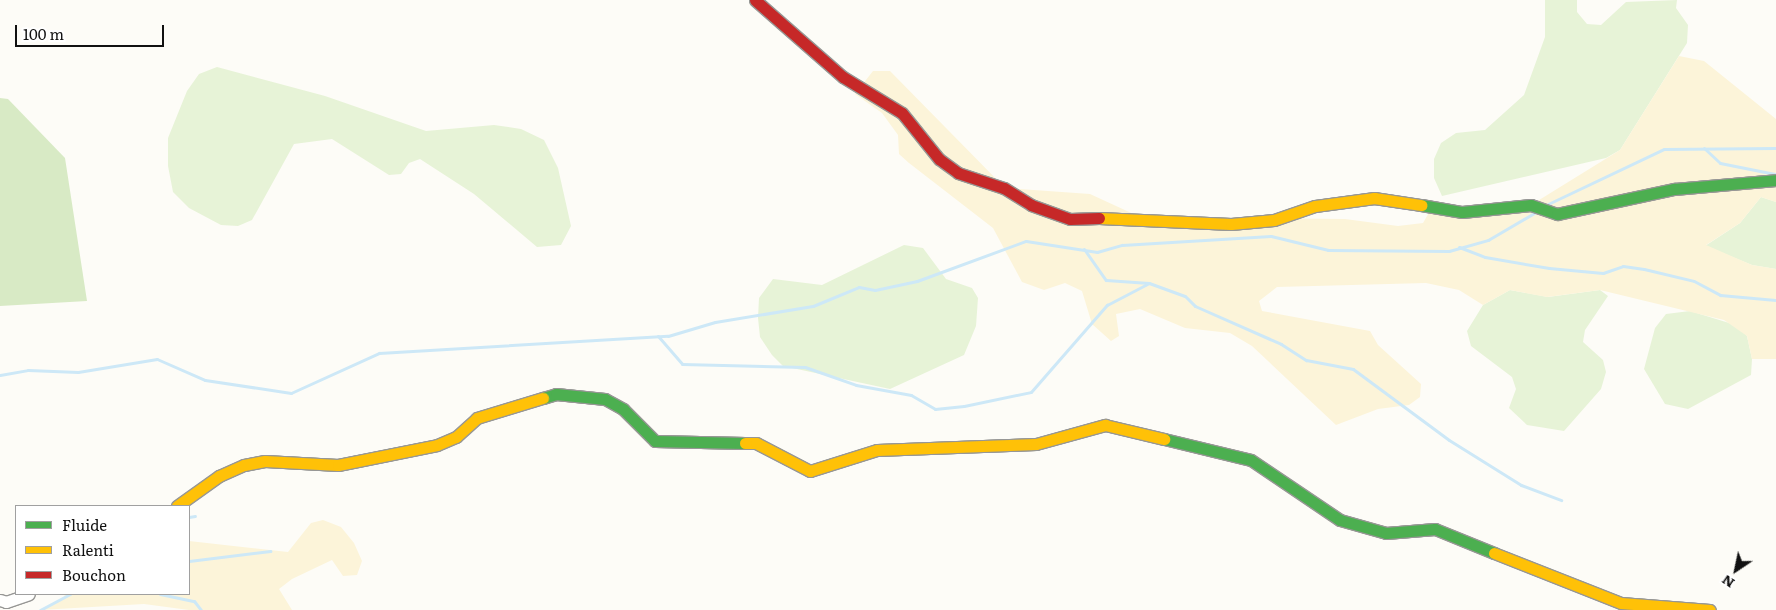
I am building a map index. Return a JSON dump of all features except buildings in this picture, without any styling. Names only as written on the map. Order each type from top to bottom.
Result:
[{"type":"street","points":[[755,0],[843,77],[902,113],[939,159],[958,173],[1004,188],[1031,205],[1070,219],[1140,217],[1231,224],[1274,220],[1315,206],[1374,198],[1462,212],[1531,205],[1557,214],[1674,189],[1776,180]]},
{"type":"street","points":[[178,505],[218,476],[244,465],[265,461],[338,465],[437,445],[456,437],[478,418],[556,394],[605,399],[623,409],[655,441],[756,443],[810,471],[878,450],[1036,444],[1105,425],[1251,460],[1340,520],[1386,534],[1435,528],[1621,603],[1710,610]]},
{"type":"street","points":[[0,600],[6,602],[26,595]]},
{"type":"green space","points":[[1545,0],[1577,0],[1577,12],[1587,24],[1601,25],[1626,2],[1677,0],[1676,8],[1688,25],[1687,43],[1620,150],[1606,158],[1442,196],[1434,178],[1434,159],[1441,143],[1456,133],[1485,130],[1524,95],[1545,37]]},
{"type":"green space","points":[[217,67],[325,96],[426,131],[494,125],[521,129],[544,140],[558,168],[571,226],[561,245],[537,247],[474,194],[420,159],[409,163],[401,174],[389,175],[332,139],[294,144],[252,220],[238,226],[221,225],[189,208],[173,192],[168,166],[168,138],[187,91],[199,74]]},
{"type":"green space","points":[[0,98],[8,99],[65,158],[87,301],[0,306]]},
{"type":"green space","points":[[1761,197],[1776,202],[1776,269],[1752,265],[1705,246],[1740,223]]},
{"type":"green space","points":[[904,245],[923,248],[946,279],[972,288],[978,298],[976,326],[964,355],[890,389],[783,366],[772,355],[760,337],[758,318],[759,298],[773,279],[822,285]]},
{"type":"green space","points":[[1510,290],[1548,297],[1600,290],[1608,296],[1585,330],[1583,342],[1603,360],[1606,372],[1601,389],[1564,431],[1527,425],[1509,408],[1516,389],[1512,377],[1471,346],[1467,331],[1483,305]]},
{"type":"green space","points":[[1690,311],[1739,326],[1747,336],[1752,359],[1751,375],[1688,409],[1665,404],[1644,369],[1655,328],[1666,314]]},
{"type":"sand","points":[[1679,56],[1704,61],[1776,119],[1776,202],[1761,197],[1740,223],[1706,245],[1752,265],[1776,269],[1776,359],[1752,359],[1747,336],[1724,320],[1600,290],[1547,297],[1510,290],[1483,305],[1459,290],[1426,283],[1277,287],[1259,301],[1262,311],[1370,331],[1378,345],[1421,384],[1420,397],[1409,405],[1378,409],[1336,425],[1252,346],[1230,333],[1185,328],[1140,309],[1116,314],[1119,336],[1111,341],[1092,324],[1082,291],[1065,283],[1044,290],[1022,282],[993,228],[899,154],[898,135],[882,113],[855,94],[873,71],[890,71],[1005,188],[1090,194],[1140,217],[1345,219],[1398,226],[1423,223],[1431,209],[1531,205],[1620,150]]},
{"type":"sand","points":[[323,520],[341,527],[354,543],[362,561],[357,575],[343,576],[332,560],[292,579],[279,589],[292,610],[189,610],[144,604],[40,610],[66,597],[64,595],[190,595],[190,541],[288,552],[311,523]]},
{"type":"waterway","points":[[1704,148],[1720,163],[1775,174]]},
{"type":"waterway","points":[[1548,204],[1664,149],[1776,148]]},
{"type":"waterway","points":[[0,375],[28,370],[78,372],[157,359],[205,380],[291,393],[379,353],[668,336],[715,322],[813,306],[859,287],[875,290],[917,281],[1026,241],[1097,252],[1122,245],[1271,236],[1328,250],[1449,251],[1488,240],[1536,212]]},
{"type":"waterway","points":[[1459,247],[1485,257],[1549,268],[1603,273],[1623,266],[1644,269],[1694,281],[1720,295],[1776,300]]},
{"type":"waterway","points":[[1084,249],[1106,280],[1149,283],[1185,296],[1195,306],[1281,344],[1306,360],[1353,369],[1449,440],[1521,485],[1561,500]]},
{"type":"waterway","points":[[658,336],[682,364],[805,367],[856,385],[911,395],[935,409],[964,406],[1031,392],[1107,305],[1149,283]]},
{"type":"waterway","points":[[190,517],[195,516]]},
{"type":"waterway","points":[[190,561],[270,551]]},
{"type":"waterway","points":[[40,610],[68,595]]},
{"type":"waterway","points":[[165,595],[194,601],[201,610]]},
{"type":"traffic: fast","points":[[1421,205],[1462,212],[1531,205],[1557,214],[1674,189],[1776,180]]},
{"type":"traffic: fast","points":[[543,398],[556,394],[605,399],[623,409],[655,441],[745,443]]},
{"type":"traffic: fast","points":[[1164,439],[1251,460],[1340,520],[1386,533],[1435,529],[1494,553]]},
{"type":"traffic: slow","points":[[1099,218],[1231,224],[1274,220],[1315,206],[1374,198],[1421,205]]},
{"type":"traffic: slow","points":[[178,505],[219,476],[244,465],[265,461],[338,465],[437,445],[456,437],[477,418],[543,398]]},
{"type":"traffic: slow","points":[[745,443],[756,443],[810,471],[877,450],[1036,444],[1105,425],[1164,439]]},
{"type":"traffic: slow","points":[[1494,553],[1621,603],[1710,610]]},
{"type":"traffic: jam","points":[[755,0],[843,77],[902,113],[939,159],[958,173],[1004,188],[1031,205],[1070,219],[1099,218]]}]
